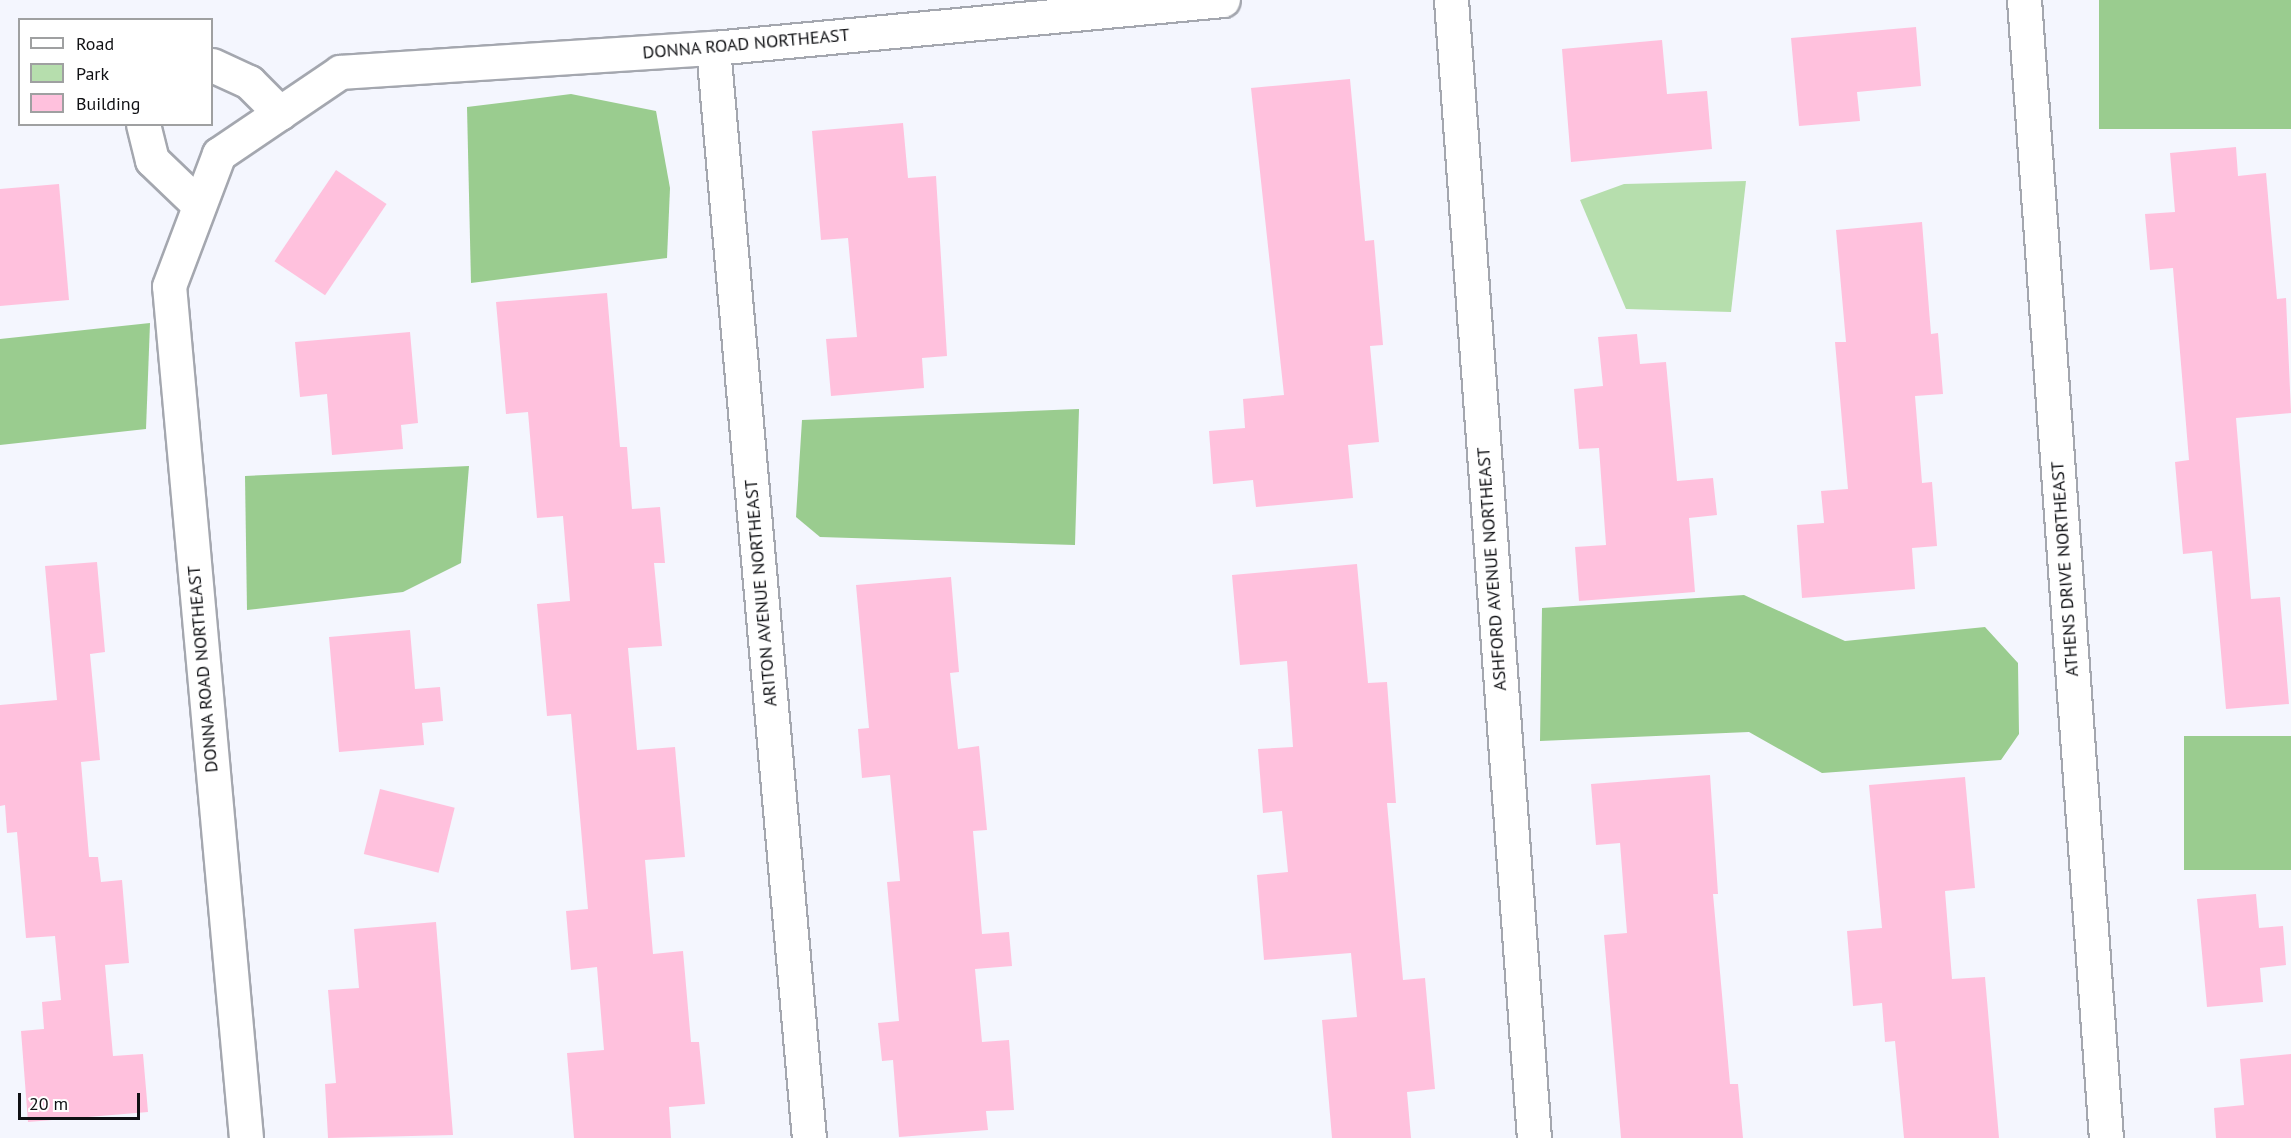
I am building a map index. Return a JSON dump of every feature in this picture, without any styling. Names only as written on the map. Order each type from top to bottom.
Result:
[{"type":"street","name":"DONNA ROAD NORTHEAST","points":[[246,1138],[169,286],[219,154],[340,72],[713,48],[1223,0]]},
{"type":"street","name":"ASHFORD AVENUE NORTHEAST","points":[[1451,0],[1534,1138]]},
{"type":"street","name":"ATHENS DRIVE NORTHEAST","points":[[2024,0],[2106,1138]]},
{"type":"street","name":"ARITON AVENUE NORTHEAST","points":[[713,48],[809,1138]]},
{"type":"street","points":[[213,65],[249,82],[280,113]]},
{"type":"street","points":[[144,126],[152,160],[200,205]]},
{"type":"green space","points":[[2099,0],[2291,0],[2291,129],[2099,129]]},
{"type":"green space","points":[[571,94],[656,111],[670,188],[667,258],[471,283],[467,107]]},
{"type":"green space","points":[[1746,181],[1731,312],[1626,309],[1580,200],[1624,184]]},
{"type":"green space","points":[[150,323],[146,429],[0,445],[0,339]]},
{"type":"green space","points":[[1079,409],[1075,545],[820,537],[796,517],[802,420]]},
{"type":"green space","points":[[469,466],[461,563],[403,592],[247,610],[245,476]]},
{"type":"green space","points":[[1744,595],[1845,641],[1985,627],[2018,663],[2019,734],[2001,760],[1822,773],[1749,732],[1540,741],[1542,608]]},
{"type":"green space","points":[[2184,736],[2291,736],[2291,870],[2184,870]]},
{"type":"building","points":[[1916,27],[1921,86],[1857,92],[1860,121],[1799,126],[1791,38]]},
{"type":"building","points":[[1662,40],[1667,94],[1707,91],[1712,149],[1571,162],[1562,49]]},
{"type":"building","points":[[1350,79],[1365,241],[1374,240],[1383,345],[1370,346],[1379,442],[1348,445],[1353,498],[1256,507],[1253,480],[1213,484],[1209,431],[1245,428],[1243,399],[1284,395],[1251,88]]},
{"type":"building","points":[[903,123],[908,178],[936,176],[947,356],[922,358],[924,388],[831,396],[826,339],[857,337],[848,238],[821,240],[812,131]]},
{"type":"building","points":[[2236,147],[2238,176],[2266,173],[2277,299],[2286,298],[2291,413],[2236,418],[2251,599],[2280,597],[2289,704],[2226,709],[2212,551],[2183,554],[2175,462],[2189,460],[2173,268],[2150,270],[2145,214],[2175,212],[2170,153]]},
{"type":"building","points":[[336,170],[387,204],[325,295],[274,261]]},
{"type":"building","points":[[59,184],[69,300],[0,306],[0,189]]},
{"type":"building","points":[[1922,222],[1931,334],[1938,333],[1943,394],[1915,396],[1922,483],[1932,482],[1937,546],[1912,548],[1915,589],[1802,598],[1797,525],[1824,523],[1821,491],[1848,489],[1835,342],[1846,342],[1836,230]]},
{"type":"building","points":[[607,293],[620,447],[627,447],[632,509],[660,507],[665,563],[654,563],[662,646],[628,648],[637,750],[675,747],[685,857],[645,860],[653,954],[683,951],[691,1042],[699,1042],[705,1104],[669,1107],[671,1138],[574,1138],[567,1053],[604,1050],[597,967],[571,970],[566,911],[588,909],[571,714],[547,716],[537,604],[570,601],[563,516],[537,518],[528,412],[506,414],[496,302]]},
{"type":"building","points":[[410,332],[418,423],[401,425],[403,449],[332,455],[327,394],[300,397],[295,342]]},
{"type":"building","points":[[1637,334],[1640,364],[1666,362],[1677,481],[1713,478],[1717,515],[1689,518],[1695,592],[1579,601],[1575,547],[1606,545],[1599,448],[1579,449],[1574,389],[1603,386],[1598,337]]},
{"type":"building","points":[[97,562],[105,652],[90,654],[100,760],[81,762],[89,857],[98,857],[101,882],[122,880],[129,963],[105,965],[113,1056],[143,1054],[148,1112],[28,1122],[21,1031],[44,1029],[42,1002],[61,1000],[55,936],[26,938],[17,832],[7,833],[5,805],[0,806],[0,705],[57,700],[45,566]]},
{"type":"building","points":[[1357,564],[1368,683],[1387,682],[1396,803],[1387,803],[1403,980],[1425,978],[1435,1089],[1407,1092],[1411,1138],[1332,1138],[1322,1020],[1357,1017],[1351,953],[1264,960],[1257,875],[1288,872],[1282,811],[1263,813],[1258,749],[1293,747],[1287,661],[1240,665],[1232,575]]},
{"type":"building","points":[[951,577],[959,672],[950,673],[958,749],[979,746],[987,830],[973,831],[982,934],[1009,932],[1012,966],[975,969],[982,1042],[1009,1040],[1014,1110],[986,1111],[988,1130],[899,1137],[893,1060],[882,1061],[878,1023],[899,1021],[887,882],[900,881],[890,775],[862,778],[858,729],[869,728],[856,585]]},
{"type":"building","points":[[410,630],[415,689],[440,687],[443,721],[422,723],[424,745],[339,752],[329,637]]},
{"type":"building","points":[[1710,775],[1718,894],[1713,894],[1730,1084],[1738,1084],[1743,1138],[1621,1138],[1604,935],[1627,933],[1620,843],[1596,845],[1591,784]]},
{"type":"building","points":[[1965,777],[1975,888],[1945,891],[1952,979],[1985,977],[1999,1138],[1904,1138],[1895,1041],[1885,1042],[1882,1003],[1853,1006],[1847,931],[1882,928],[1869,785]]},
{"type":"building","points":[[380,789],[455,808],[439,873],[364,854]]},
{"type":"building","points":[[2256,894],[2259,928],[2283,926],[2286,965],[2260,968],[2263,1002],[2207,1007],[2197,899]]},
{"type":"building","points":[[436,922],[453,1135],[328,1138],[325,1084],[336,1083],[328,990],[359,988],[354,929]]},
{"type":"building","points":[[2291,1054],[2291,1138],[2216,1138],[2214,1108],[2244,1105],[2240,1059]]}]
